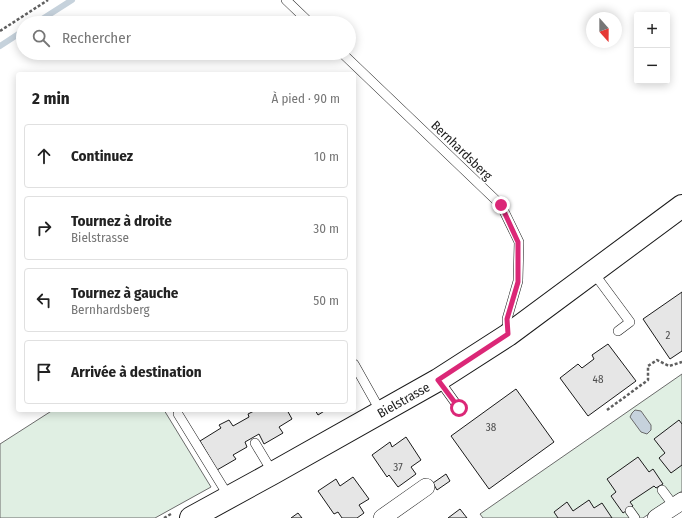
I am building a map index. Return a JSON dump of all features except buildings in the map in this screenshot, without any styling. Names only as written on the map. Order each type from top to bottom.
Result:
[{"type":"main road","name":"Bielstrasse","points":[[191,518],[438,380],[508,334],[593,272],[680,212]]},
{"type":"street","points":[[382,518],[426,486]]},
{"type":"street","points":[[656,518],[678,503]]},
{"type":"lane","points":[[286,0],[303,16]]},
{"type":"lane","name":"Bernhardsberg","points":[[349,60],[501,205],[518,242],[518,282],[507,319],[508,334]]},
{"type":"lane","points":[[593,272],[630,322],[618,331]]},
{"type":"lane","points":[[356,368],[381,412]]},
{"type":"lane","points":[[438,380],[459,408]]},
{"type":"lane","points":[[178,414],[229,497]]},
{"type":"lane","points":[[255,443],[274,473]]},
{"type":"lane","points":[[662,490],[678,503]]},
{"type":"path","points":[[23,16],[48,0]]},
{"type":"path","points":[[0,31],[16,21]]},
{"type":"path","points":[[607,410],[648,380],[648,366],[657,360],[669,366],[682,362]]},
{"type":"green space","points":[[682,374],[682,491],[643,518],[483,518],[480,514]]},
{"type":"green space","points":[[50,412],[165,412],[211,487],[155,518],[0,518],[0,444]]},
{"type":"shaded area","points":[[635,410],[641,411],[651,425],[651,430],[647,434],[641,432],[630,417]]},
{"type":"waterway","points":[[47,16],[72,0]]},
{"type":"waterway","points":[[0,46],[16,36]]},
{"type":"route","points":[[459,408],[438,380],[508,334],[507,319],[518,282],[518,242],[501,205]]}]
